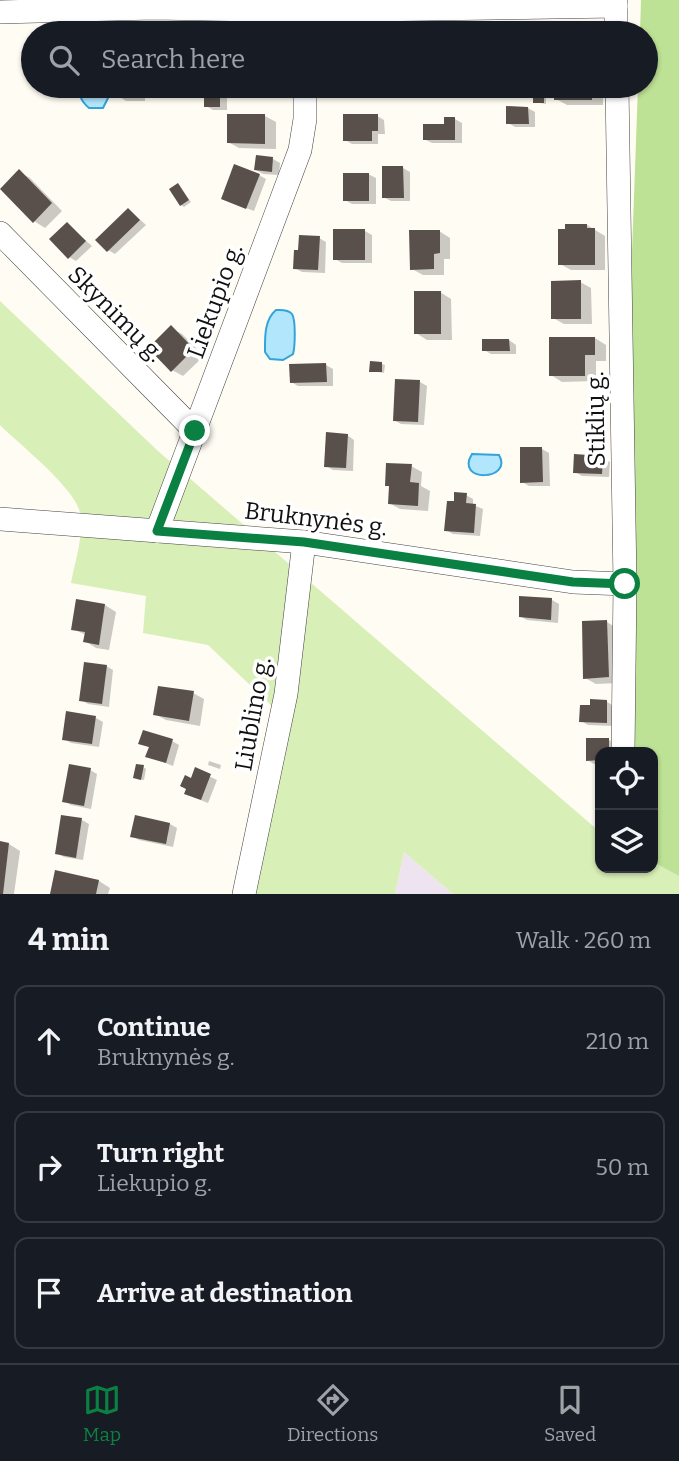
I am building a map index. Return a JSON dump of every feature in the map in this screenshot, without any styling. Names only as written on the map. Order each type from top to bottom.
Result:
[{"type":"street","points":[[0,12],[154,8],[305,15],[616,3],[616,21]]},
{"type":"street","name":"Liekupio g.","points":[[157,531],[300,150],[305,98]]},
{"type":"street","name":"Stiklių g.","points":[[617,98],[625,584],[623,747]]},
{"type":"street","name":"Skynimų g.","points":[[0,233],[195,431]]},
{"type":"street","name":"Bruknynės g.","points":[[0,519],[304,542],[573,582],[625,584]]},
{"type":"street","name":"Liublino g.","points":[[244,894],[286,694],[304,542]]},
{"type":"shaded area","points":[[404,852],[453,894],[395,894]]},
{"type":"green space","points":[[641,0],[679,0],[679,876],[658,865],[658,747],[614,747],[638,98],[658,98],[658,21],[640,21]]},
{"type":"green space","points":[[0,301],[158,451],[595,828],[595,873],[658,873],[658,865],[679,876],[679,894],[453,894],[404,852],[395,894],[237,894],[274,708],[208,645],[143,633],[146,596],[71,583],[81,531],[80,513],[76,503],[46,467],[0,425]]},
{"type":"water","points":[[81,98],[108,98],[103,108],[89,108]]},
{"type":"water","points":[[276,310],[290,312],[294,322],[293,354],[283,360],[270,359],[265,352],[267,324]]},
{"type":"water","points":[[472,454],[499,455],[499,470],[492,474],[477,474],[471,470],[469,463]]},
{"type":"building","points":[[204,98],[220,98],[220,107],[204,107]]},
{"type":"building","points":[[533,98],[544,98],[544,103],[533,103]]},
{"type":"building","points":[[554,98],[592,98],[592,100]]},
{"type":"building","points":[[506,106],[528,107],[529,124],[506,124]]},
{"type":"building","points":[[227,114],[265,114],[265,144],[227,143]]},
{"type":"building","points":[[343,114],[378,114],[378,131],[372,131],[372,141],[343,141]]},
{"type":"building","points":[[444,117],[455,117],[455,140],[423,140],[423,124],[444,124]]},
{"type":"building","points":[[256,155],[273,157],[272,172],[254,170]]},
{"type":"building","points":[[234,164],[260,174],[246,209],[221,199]]},
{"type":"building","points":[[382,166],[403,166],[404,198],[382,198]]},
{"type":"building","points":[[19,169],[52,203],[33,223],[0,189]]},
{"type":"building","points":[[343,173],[369,173],[369,201],[343,201]]},
{"type":"building","points":[[178,183],[189,200],[180,206],[169,189]]},
{"type":"building","points":[[128,208],[140,220],[107,252],[95,240]]},
{"type":"building","points":[[67,222],[86,241],[68,259],[49,239]]},
{"type":"building","points":[[565,224],[587,224],[587,228],[595,228],[595,265],[558,265],[558,229],[565,229]]},
{"type":"building","points":[[333,229],[365,229],[365,260],[333,260]]},
{"type":"building","points":[[409,230],[440,230],[440,253],[434,254],[434,269],[410,270]]},
{"type":"building","points":[[299,235],[320,236],[318,270],[293,269],[294,250],[298,250]]},
{"type":"building","points":[[581,280],[581,319],[551,319],[551,281]]},
{"type":"building","points":[[414,291],[441,291],[441,334],[414,334]]},
{"type":"building","points":[[171,325],[194,349],[171,372],[148,348]]},
{"type":"building","points":[[549,337],[595,337],[595,355],[585,355],[585,376],[549,376]]},
{"type":"building","points":[[482,339],[509,339],[510,351],[482,351]]},
{"type":"building","points":[[370,361],[382,362],[382,372],[369,372]]},
{"type":"building","points":[[326,363],[327,382],[290,383],[289,364]]},
{"type":"building","points":[[395,379],[420,380],[418,422],[393,421]]},
{"type":"building","points":[[326,432],[348,434],[346,468],[324,467]]},
{"type":"building","points":[[520,447],[542,447],[543,482],[520,483]]},
{"type":"building","points":[[574,454],[603,456],[602,474],[573,473]]},
{"type":"building","points":[[386,463],[412,464],[410,482],[419,483],[418,506],[388,504],[389,486],[385,486]]},
{"type":"building","points":[[454,492],[467,493],[466,503],[476,504],[474,533],[444,531],[447,501],[454,501]]},
{"type":"building","points":[[519,596],[552,598],[551,620],[519,617]]},
{"type":"building","points":[[76,599],[105,604],[99,645],[83,642],[85,632],[71,630]]},
{"type":"building","points":[[607,620],[609,677],[583,679],[582,621]]},
{"type":"building","points":[[84,662],[107,665],[102,704],[79,701]]},
{"type":"building","points":[[158,686],[194,691],[189,721],[153,715]]},
{"type":"building","points":[[590,699],[607,700],[607,723],[579,722],[580,705],[590,705]]},
{"type":"building","points":[[66,711],[96,716],[92,744],[62,740]]},
{"type":"building","points":[[143,730],[173,739],[166,763],[145,757],[149,747],[138,744]]},
{"type":"building","points":[[586,738],[609,738],[609,747],[595,747],[595,760],[586,761]]},
{"type":"building","points":[[69,764],[91,768],[84,806],[62,802]]},
{"type":"building","points":[[136,764],[144,765],[141,780],[133,778]]},
{"type":"building","points":[[195,767],[211,774],[201,800],[184,794],[186,789],[180,786],[185,775],[191,778]]},
{"type":"building","points":[[61,815],[82,818],[76,858],[55,854]]},
{"type":"building","points":[[135,815],[170,823],[166,844],[130,837]]},
{"type":"building","points":[[0,841],[9,843],[3,894],[0,894]]},
{"type":"building","points":[[55,870],[99,880],[96,894],[50,894]]},
{"type":"route","points":[[195,431],[157,531],[304,542],[573,582],[625,584]]}]
